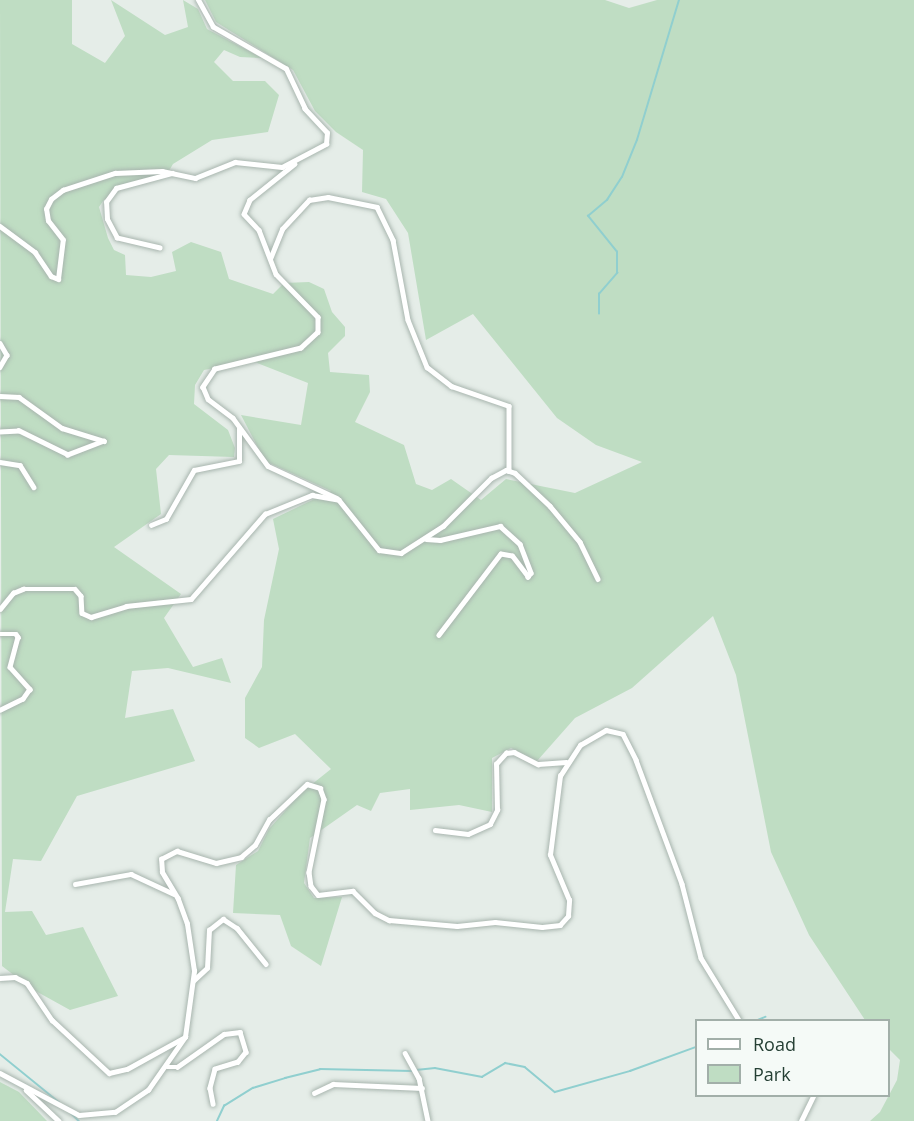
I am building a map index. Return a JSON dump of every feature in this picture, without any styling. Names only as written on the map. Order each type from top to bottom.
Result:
[{"type":"street","points":[[198,0],[213,27],[283,66],[305,109],[325,131],[328,139],[324,146],[299,160],[243,209],[246,218],[259,230],[276,274],[315,313],[320,326],[316,336],[304,347],[218,368],[207,376],[203,385],[206,396],[239,428],[271,469],[327,491],[339,500],[384,554],[406,551],[426,539],[451,520],[491,478],[509,471]]},
{"type":"street","points":[[0,226],[38,254],[51,276],[58,279],[63,240],[50,225],[46,212],[53,196],[115,172],[172,173],[199,178],[232,163],[276,167],[299,160]]},
{"type":"street","points":[[160,248],[117,238],[107,219],[106,202],[116,188],[172,173]]},
{"type":"street","points":[[270,259],[282,229],[309,200],[328,197],[377,207],[393,240],[408,320],[428,367],[451,386],[509,406],[509,471]]},
{"type":"street","points":[[0,343],[7,355],[0,367]]},
{"type":"street","points":[[0,396],[19,397],[63,428],[104,441],[68,455],[19,431],[0,432]]},
{"type":"street","points":[[151,525],[166,519],[194,470],[239,461],[239,428]]},
{"type":"street","points":[[0,462],[20,465],[34,487]]},
{"type":"street","points":[[509,471],[542,497],[578,539],[598,579]]},
{"type":"street","points":[[0,609],[13,594],[23,589],[75,589],[81,596],[82,613],[91,617],[126,606],[191,599],[269,511],[312,495],[339,500]]},
{"type":"street","points":[[426,539],[440,540],[500,526],[517,540],[530,569],[528,577],[508,554],[501,554],[439,635]]},
{"type":"street","points":[[0,634],[16,634],[18,637],[10,667],[30,689],[23,699],[0,710]]},
{"type":"street","points":[[0,1073],[68,1112],[102,1115],[131,1103],[167,1068],[185,1037],[193,981],[192,943],[176,895],[161,869],[165,855],[182,851],[220,863],[241,857],[253,848],[272,817],[309,784],[320,788],[324,799],[310,866],[310,882],[316,894],[353,891],[375,914],[389,920],[458,926],[495,922],[558,926],[567,919],[569,900],[550,855],[559,782],[566,762],[596,733],[614,730],[626,739],[651,792],[682,884],[701,958],[739,1019]]},
{"type":"street","points":[[435,830],[468,834],[490,824],[497,810],[496,764],[506,753],[514,752],[538,764],[566,762]]},
{"type":"street","points":[[75,884],[131,874],[176,895]]},
{"type":"street","points":[[193,981],[207,968],[209,930],[222,919],[237,928],[266,964]]},
{"type":"street","points":[[0,978],[15,977],[30,986],[52,1020],[109,1073],[127,1069],[185,1037]]},
{"type":"street","points":[[167,1068],[177,1067],[224,1034],[240,1032],[246,1052],[238,1062],[215,1069],[210,1088],[213,1104]]},
{"type":"street","points":[[405,1053],[422,1088],[428,1121]]},
{"type":"street","points":[[21,1084],[59,1121]]},
{"type":"street","points":[[314,1093],[333,1084],[422,1088]]},
{"type":"street","points":[[801,1121],[812,1097]]},
{"type":"green space","points":[[0,0],[72,0],[72,44],[105,63],[125,36],[111,0],[165,35],[188,27],[183,0],[198,9],[207,29],[262,58],[240,57],[224,50],[214,62],[233,81],[265,81],[279,95],[268,132],[212,140],[173,164],[167,174],[118,189],[99,207],[114,250],[125,255],[126,275],[151,277],[176,271],[172,252],[191,242],[221,252],[229,279],[273,294],[284,283],[309,282],[324,289],[332,312],[345,327],[345,336],[328,353],[330,372],[369,375],[370,392],[355,422],[404,445],[416,484],[432,490],[451,479],[481,500],[506,479],[575,493],[642,462],[596,445],[557,418],[473,314],[426,340],[408,233],[386,199],[362,192],[363,150],[336,132],[315,111],[293,70],[216,22],[205,0],[605,0],[629,8],[657,0],[914,0],[914,1121],[870,1121],[880,1112],[890,1097],[897,1080],[900,1060],[890,1050],[890,1019],[864,1019],[809,935],[771,852],[736,675],[713,616],[632,688],[575,718],[537,761],[511,748],[492,758],[492,812],[459,805],[410,810],[410,789],[380,793],[371,811],[357,805],[310,838],[304,883],[314,898],[342,897],[321,966],[291,946],[280,915],[233,913],[236,865],[258,851],[269,829],[301,793],[331,769],[295,734],[259,748],[245,738],[245,698],[262,667],[264,620],[279,549],[273,519],[331,491],[265,461],[241,415],[301,425],[308,383],[252,361],[204,370],[195,385],[194,404],[228,430],[235,448],[234,457],[169,455],[156,469],[161,514],[114,547],[181,594],[164,618],[193,667],[222,658],[231,683],[168,668],[132,671],[125,718],[173,709],[195,761],[77,796],[41,861],[13,859],[5,912],[32,911],[46,935],[83,927],[118,996],[70,1010],[32,989],[2,966]]},
{"type":"green space","points":[[0,1082],[19,1092],[47,1121],[0,1121]]},
{"type":"waterway","points":[[599,314],[599,294],[617,273],[617,252],[588,216],[607,200],[622,177],[637,140],[679,0]]},
{"type":"waterway","points":[[760,1019],[765,1017]]},
{"type":"waterway","points":[[416,1070],[435,1068],[482,1077],[505,1063],[525,1067],[555,1092],[630,1071],[695,1047]]},
{"type":"waterway","points":[[0,1054],[59,1102]]},
{"type":"waterway","points":[[217,1121],[224,1106],[253,1088],[320,1069],[412,1071]]},
{"type":"waterway","points":[[71,1113],[79,1121]]}]
